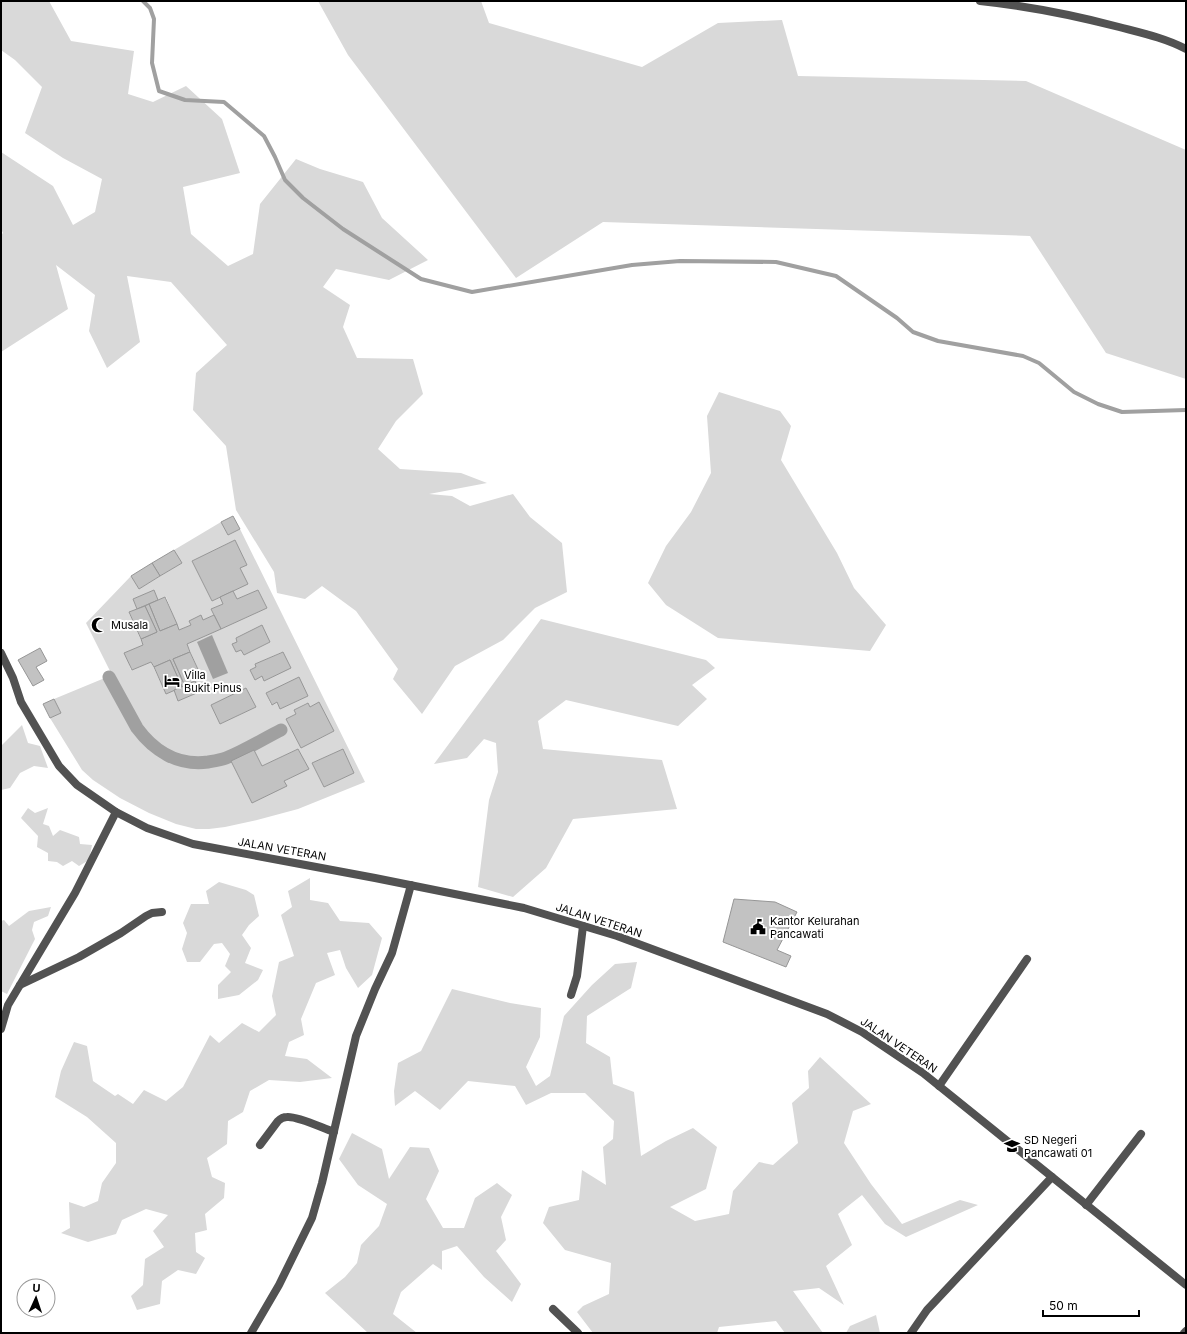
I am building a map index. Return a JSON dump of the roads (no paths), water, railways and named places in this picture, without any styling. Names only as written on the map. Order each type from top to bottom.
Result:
[{"type":"street","points":[[980,1],[1014,5],[1089,19],[1166,40],[1186,49]]},
{"type":"street","name":"JALAN VETERAN","points":[[1,653],[14,678],[21,702],[59,766],[77,785],[116,812],[147,828],[193,844],[412,885],[524,908],[617,936],[827,1014],[862,1032],[923,1073],[1186,1286]]},
{"type":"street","points":[[1,1029],[8,1005],[75,893],[116,812]]},
{"type":"street","points":[[251,1333],[279,1285],[312,1218],[356,1036],[375,989],[392,953],[412,885]]},
{"type":"street","points":[[20,985],[79,957],[121,934],[146,916],[152,913],[162,912]]},
{"type":"street","points":[[572,995],[577,976],[583,926]]},
{"type":"street","points":[[939,1086],[1027,959]]},
{"type":"street","points":[[260,1145],[278,1121],[286,1117],[294,1118],[334,1132]]},
{"type":"street","points":[[1086,1205],[1141,1134]]},
{"type":"street","points":[[911,1333],[927,1310],[1052,1177]]},
{"type":"street","points":[[553,1309],[578,1333]]},
{"type":"waterway","points":[[143,1],[150,8],[154,19],[152,63],[159,91],[185,100],[224,102],[264,136],[285,180],[303,198],[343,229],[421,279],[472,292],[632,265],[680,261],[776,262],[836,276],[897,318],[913,332],[938,341],[1023,356],[1039,363],[1074,392],[1098,404],[1122,412],[1186,410]]},
{"type":"waterway","points":[[109,677],[137,728],[151,744],[177,759],[197,763],[226,758],[281,730]]},
{"type":"place","name":"Musala","points":[[99,625]]},
{"type":"place","name":"Villa Bukit Pinus","points":[[172,681]]},
{"type":"place","name":"Kantor Kelurahan Pancawati","points":[[758,927]]},
{"type":"place","name":"SD Negeri Pancawati 01","points":[[1012,1146]]}]
